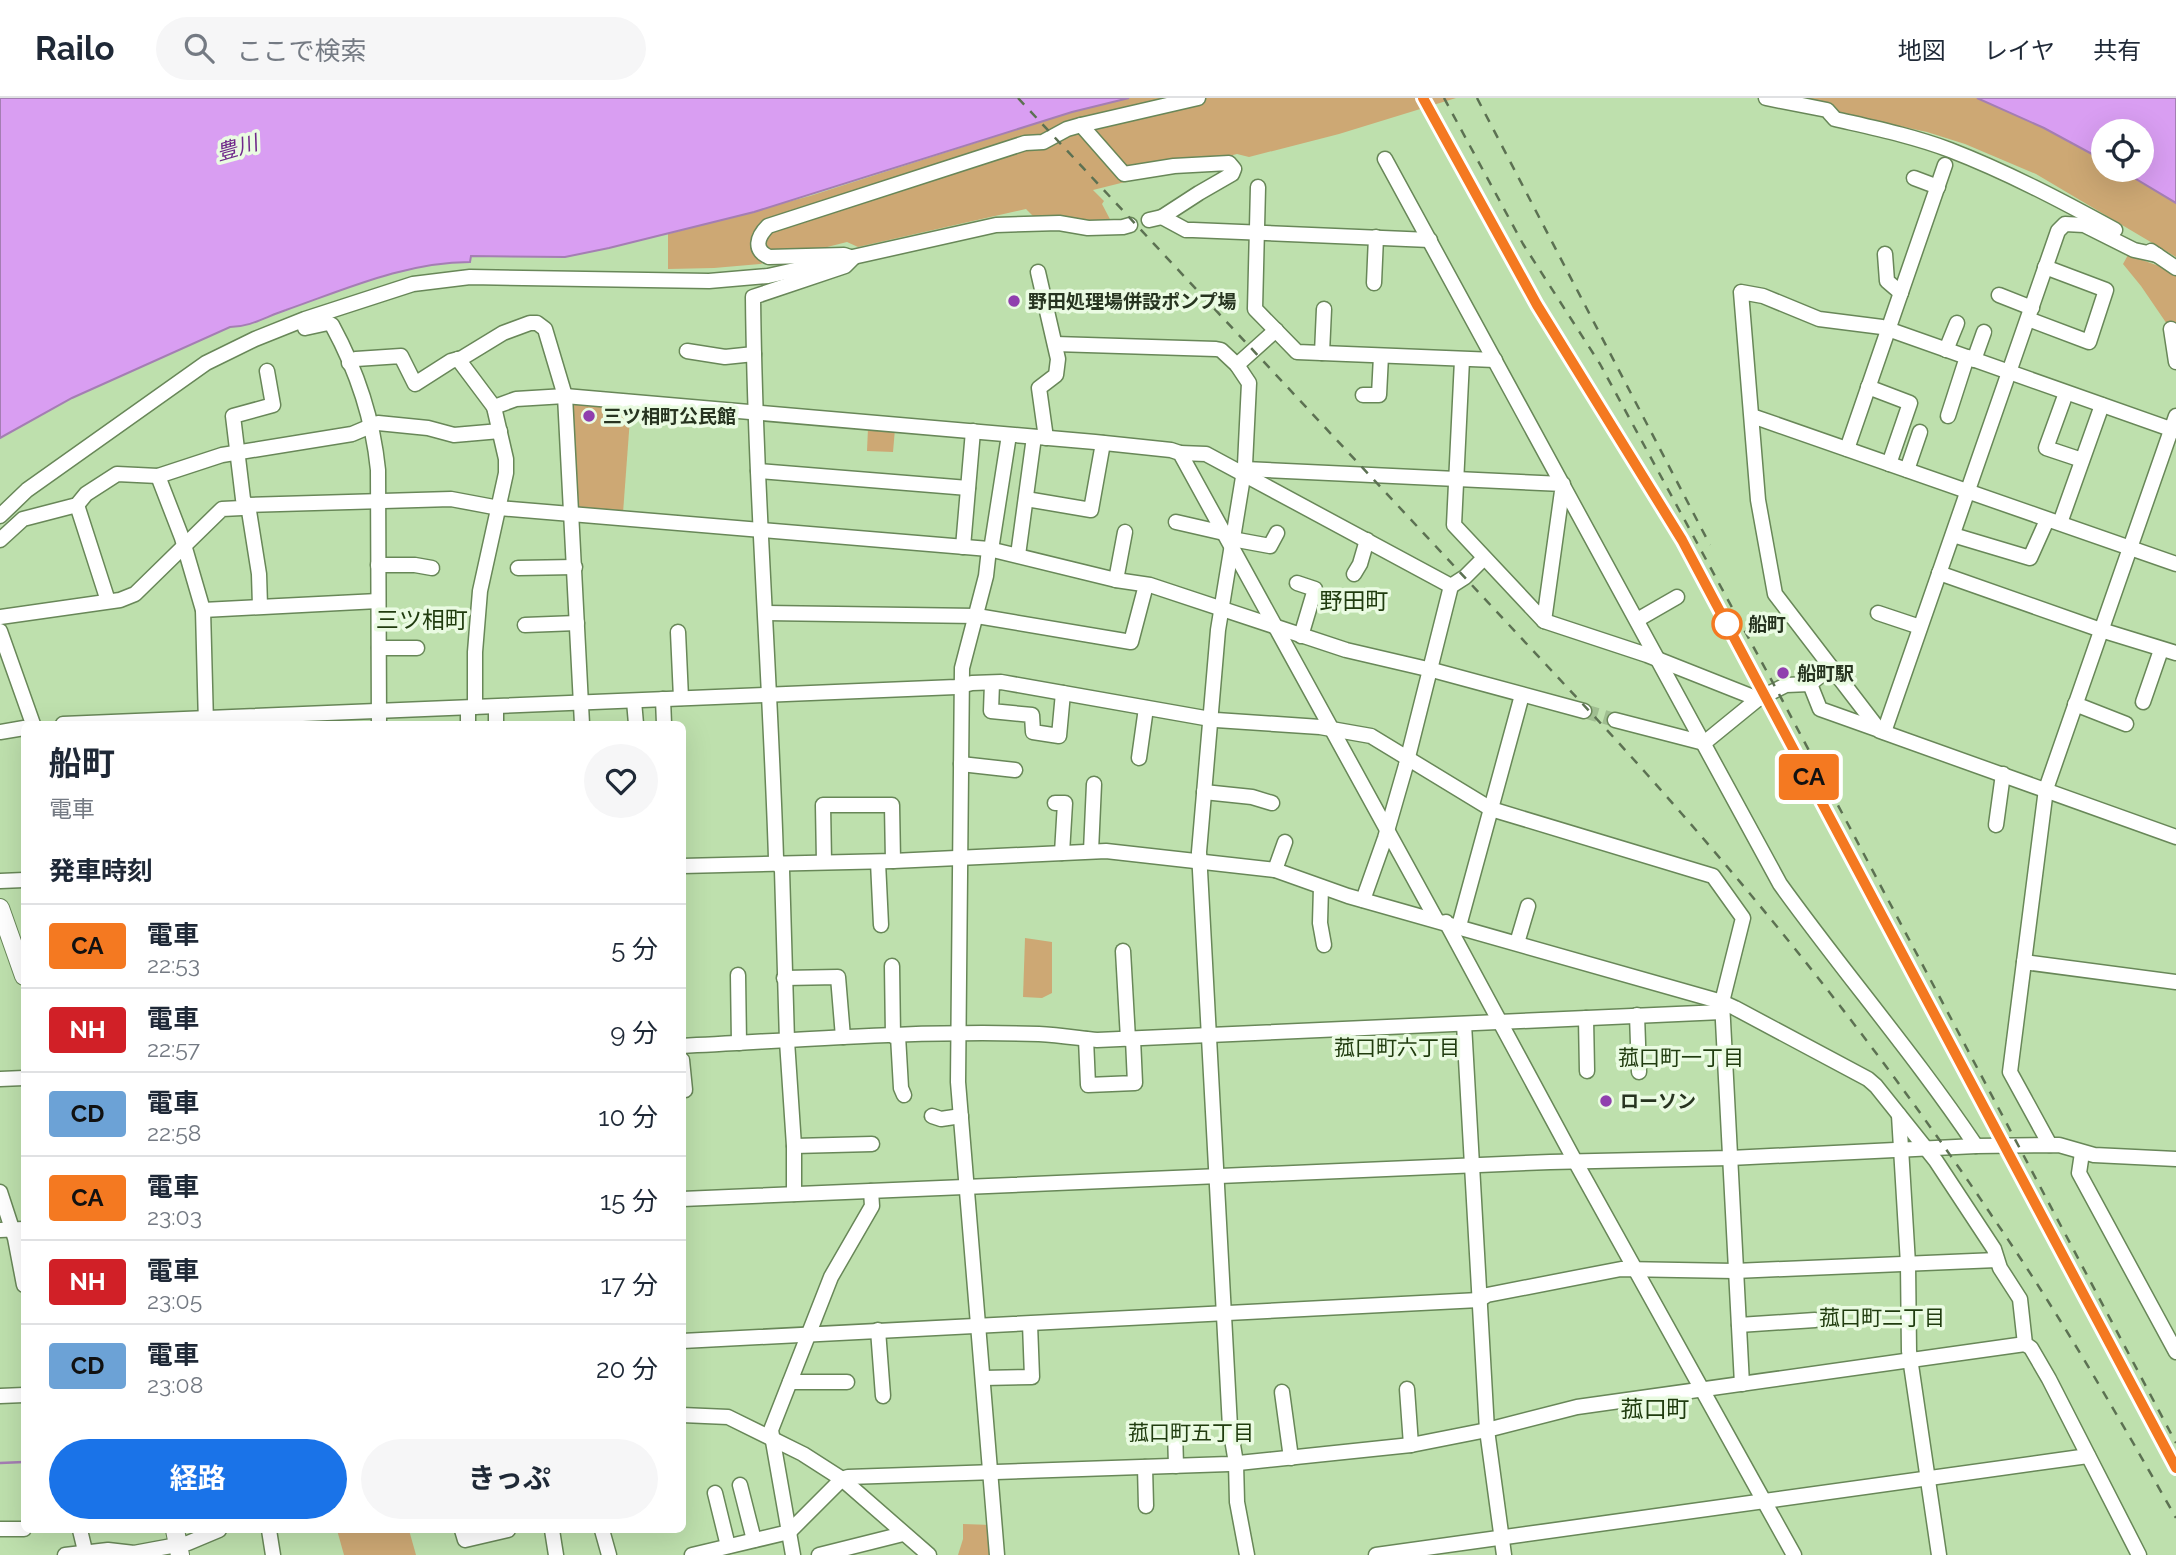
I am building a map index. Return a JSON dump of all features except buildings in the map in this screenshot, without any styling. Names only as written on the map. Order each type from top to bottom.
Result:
[{"type":"main road","points":[[0,908],[21,967]]},
{"type":"street","points":[[853,258],[844,255],[769,257],[761,253],[758,247],[759,237],[768,226],[1025,143],[1043,142],[1067,129],[1198,98]]},
{"type":"street","points":[[1766,98],[1827,110],[1835,119],[1950,150],[2070,205],[2176,268]]},
{"type":"street","points":[[1081,125],[1124,174],[1194,164],[1229,163],[1234,169],[1232,174],[1156,219],[1186,230],[1430,240]]},
{"type":"street","points":[[1385,159],[1780,884],[1976,1146]]},
{"type":"street","points":[[1847,449],[1945,165]]},
{"type":"street","points":[[1914,178],[1938,187]]},
{"type":"street","points":[[1258,187],[1255,309],[1297,352],[1495,360]]},
{"type":"street","points":[[2,512],[27,490],[206,363],[255,339],[413,284],[444,278],[709,281],[768,276],[996,225],[1059,223],[1088,228],[1130,225]]},
{"type":"street","points":[[1882,731],[2058,231],[2061,226],[2071,223],[2084,225],[2134,250],[2157,255]]},
{"type":"street","points":[[1374,283],[1376,237]]},
{"type":"street","points":[[1885,254],[1887,281],[1901,293]]},
{"type":"street","points":[[794,1194],[782,870],[778,863],[758,471],[753,297],[845,267],[853,258]]},
{"type":"street","points":[[1999,295],[2030,314],[2089,341],[2106,290],[2045,267]]},
{"type":"street","points":[[1018,555],[1026,499],[1040,438],[1039,388],[1054,378],[1058,371],[1055,344],[1038,272]]},
{"type":"street","points":[[1882,731],[1775,594],[1758,500],[1741,292],[1763,296],[1819,319],[1889,330],[2066,393],[2175,426],[2046,789],[2010,1072],[2050,1145]]},
{"type":"street","points":[[1322,353],[1324,309]]},
{"type":"street","points":[[255,339],[267,340],[328,323],[334,328],[349,363],[372,426],[378,470],[379,718]]},
{"type":"street","points":[[349,363],[355,359],[401,356],[415,384],[503,333],[530,323],[537,323],[545,329],[565,396],[582,721]]},
{"type":"street","points":[[1946,350],[1956,323]]},
{"type":"street","points":[[1237,365],[1276,330]]},
{"type":"street","points":[[2171,330],[2176,362]]},
{"type":"street","points":[[1948,416],[1984,332]]},
{"type":"street","points":[[1055,344],[1222,350],[1237,365],[1249,383],[1244,472],[1229,539],[1220,609],[1199,860],[1230,1427],[1236,1463],[1237,1502],[1247,1555]]},
{"type":"street","points":[[687,351],[725,357],[754,354]]},
{"type":"street","points":[[1363,395],[1379,395],[1381,356]]},
{"type":"street","points":[[458,359],[494,407],[506,473],[480,591],[469,721]]},
{"type":"street","points":[[1462,360],[1454,525],[1544,621],[1658,660],[1758,699]]},
{"type":"street","points":[[260,607],[257,562],[233,416],[273,405],[267,371]]},
{"type":"street","points":[[1868,387],[1910,403],[1889,464]]},
{"type":"street","points":[[2066,393],[2046,448],[2082,460]]},
{"type":"street","points":[[494,407],[516,399],[565,396],[1206,454],[1244,472],[1451,586]]},
{"type":"street","points":[[1953,535],[2031,558],[2053,522],[2082,460],[2102,405]]},
{"type":"street","points":[[1752,416],[2176,564]]},
{"type":"street","points":[[0,540],[26,517],[77,505],[86,494],[117,474],[158,476],[238,452],[352,434],[378,423],[428,428],[454,435],[500,431]]},
{"type":"street","points":[[963,547],[973,432]]},
{"type":"street","points":[[1907,470],[1920,432]]},
{"type":"street","points":[[997,1555],[958,1082],[962,668],[986,576],[1009,435]]},
{"type":"street","points":[[1026,499],[1091,510],[1103,443]]},
{"type":"street","points":[[1180,453],[1387,830],[1447,923],[1575,1161],[1794,1555]]},
{"type":"street","points":[[758,471],[968,488]]},
{"type":"street","points":[[1244,472],[1563,484]]},
{"type":"street","points":[[158,476],[185,547],[203,610],[206,721]]},
{"type":"street","points":[[1544,621],[1563,484]]},
{"type":"street","points":[[0,617],[120,600],[135,594],[222,509],[377,500],[451,499],[499,508],[572,515],[990,549],[1146,585],[1356,653],[1584,711]]},
{"type":"street","points":[[77,505],[108,601]]},
{"type":"street","points":[[1176,522],[1229,539],[1270,546],[1277,533]]},
{"type":"street","points":[[1116,580],[1125,532]]},
{"type":"street","points":[[1354,574],[1367,540]]},
{"type":"street","points":[[1363,900],[1387,830],[1451,586],[1465,577],[1484,558]]},
{"type":"street","points":[[378,565],[432,568]]},
{"type":"street","points":[[518,568],[575,567]]},
{"type":"street","points":[[1939,573],[2101,630],[2176,653]]},
{"type":"street","points":[[1297,583],[1315,589],[1301,636]]},
{"type":"street","points":[[766,613],[977,616],[1130,642],[1146,585]]},
{"type":"street","points":[[1637,620],[1677,597]]},
{"type":"street","points":[[203,610],[378,601]]},
{"type":"street","points":[[1878,613],[1920,627]]},
{"type":"street","points":[[525,625],[577,623]]},
{"type":"street","points":[[0,631],[32,721]]},
{"type":"street","points":[[678,632],[681,698]]},
{"type":"street","points":[[379,648],[417,648]]},
{"type":"street","points":[[2143,702],[2161,650]]},
{"type":"street","points":[[1704,743],[1758,699],[1786,685],[1810,684],[1831,667]]},
{"type":"street","points":[[249,721],[379,718],[471,708],[962,686],[992,682],[1210,719],[1330,729],[1371,736],[1490,809],[1713,876],[1743,918],[1722,1007],[1742,1384]]},
{"type":"street","points":[[992,682],[992,710],[1032,715],[1033,732],[1059,736],[1063,693]]},
{"type":"street","points":[[1810,684],[1820,709],[2176,837]]},
{"type":"street","points":[[1447,923],[1490,809],[1522,695]]},
{"type":"street","points":[[663,699],[664,721]]},
{"type":"street","points":[[634,701],[636,721]]},
{"type":"street","points":[[2075,704],[2126,724]]},
{"type":"street","points":[[496,707],[496,721]]},
{"type":"street","points":[[1139,758],[1146,708]]},
{"type":"street","points":[[1615,720],[1704,743]]},
{"type":"street","points":[[0,732],[21,728]]},
{"type":"street","points":[[961,764],[1015,770]]},
{"type":"street","points":[[1996,825],[2003,774]]},
{"type":"street","points":[[1091,851],[1094,784]]},
{"type":"street","points":[[1204,792],[1252,797],[1272,803]]},
{"type":"street","points":[[1055,803],[1065,803],[1062,853]]},
{"type":"street","points":[[824,862],[823,805],[892,805],[881,925]]},
{"type":"street","points":[[1275,870],[1285,842]]},
{"type":"street","points":[[686,866],[886,862],[1091,851],[1130,852],[1275,870],[1363,900],[1517,943],[1722,1007],[1860,1073],[1876,1086],[1926,1149],[1994,1249],[1997,1260],[2020,1299],[2025,1344]]},
{"type":"street","points":[[0,881],[21,880]]},
{"type":"street","points":[[1321,887],[1320,923],[1324,945]]},
{"type":"street","points":[[1517,943],[1528,906]]},
{"type":"street","points":[[1086,1039],[1088,1085],[1135,1083],[1123,951]]},
{"type":"street","points":[[2024,962],[2176,982]]},
{"type":"street","points":[[892,966],[896,1036],[904,1095]]},
{"type":"street","points":[[738,975],[739,1043]]},
{"type":"street","points":[[784,978],[838,977],[843,1037]]},
{"type":"street","points":[[686,1046],[959,1034],[1041,1034],[1086,1039],[1130,1039],[1637,1016],[1722,1007]]},
{"type":"street","points":[[1637,1016],[1639,1072]]},
{"type":"street","points":[[1586,1017],[1587,1071]]},
{"type":"street","points":[[1464,1024],[1487,1430],[1504,1555]]},
{"type":"street","points":[[0,1079],[21,1078]]},
{"type":"street","points":[[1899,1115],[1908,1264],[1910,1360],[1939,1555]]},
{"type":"street","points":[[932,1116],[941,1119],[961,1116]]},
{"type":"street","points":[[794,1146],[873,1144]]},
{"type":"street","points":[[686,1199],[1976,1146],[2059,1145],[2082,1153],[2175,1154]]},
{"type":"street","points":[[2082,1153],[2079,1173],[2176,1352]]},
{"type":"street","points":[[793,1555],[771,1430],[841,1257],[872,1206],[871,1191]]},
{"type":"street","points":[[0,1192],[21,1271]]},
{"type":"street","points":[[686,1341],[1479,1300],[1487,1295],[1621,1269],[1734,1272],[1997,1260]]},
{"type":"street","points":[[1739,1325],[1815,1320]]},
{"type":"street","points":[[2160,1320],[2176,1321]]},
{"type":"street","points":[[982,1378],[1032,1377],[1030,1324]]},
{"type":"street","points":[[878,1330],[883,1396]]},
{"type":"street","points":[[692,1555],[789,1532],[842,1479],[848,1477],[1236,1463],[1411,1445],[1487,1430],[1577,1407],[2025,1344],[2031,1348],[2049,1379],[2139,1555]]},
{"type":"street","points":[[790,1382],[847,1382]]},
{"type":"street","points":[[1407,1390],[1411,1445]]},
{"type":"street","points":[[1282,1392],[1291,1458]]},
{"type":"street","points":[[0,1396],[21,1395]]},
{"type":"street","points":[[686,1415],[729,1416],[772,1437],[842,1479],[909,1544],[929,1555]]},
{"type":"street","points":[[1175,1430],[1176,1466]]},
{"type":"street","points":[[1376,1555],[2088,1456]]},
{"type":"street","points":[[1145,1467],[1146,1506]]},
{"type":"street","points":[[740,1485],[754,1540]]},
{"type":"street","points":[[715,1493],[728,1546]]},
{"type":"street","points":[[0,1529],[21,1528]]},
{"type":"street","points":[[81,1533],[86,1553]]},
{"type":"street","points":[[65,1555],[108,1550],[134,1553],[195,1541],[212,1533]]},
{"type":"street","points":[[269,1533],[274,1555]]},
{"type":"street","points":[[463,1533],[465,1540],[495,1533]]},
{"type":"street","points":[[552,1533],[556,1555]]},
{"type":"street","points":[[603,1533],[609,1555]]},
{"type":"street","points":[[819,1555],[909,1544]]},
{"type":"shaded area","points":[[1129,98],[1456,98],[1339,134],[1249,157],[1237,154],[1093,190],[1104,201],[1102,204],[1113,225],[1036,219],[1026,209],[858,247],[847,242],[760,264],[668,269],[668,234],[810,196],[1072,112]]},
{"type":"shaded area","points":[[1791,98],[1977,98],[2044,128],[2091,153],[2091,182],[2141,182],[2176,203],[2176,257],[2036,174],[1965,144],[1927,132],[1843,114]]},
{"type":"shaded area","points":[[2128,255],[2159,266],[2161,264],[2176,273],[2176,354],[2169,327],[2123,264]]},
{"type":"shaded area","points":[[574,400],[631,405],[623,513],[575,510],[571,404]]},
{"type":"shaded area","points":[[868,428],[895,429],[893,452],[867,451]]},
{"type":"shaded area","points":[[1025,938],[1052,942],[1052,993],[1042,998],[1023,997]]},
{"type":"shaded area","points":[[963,1524],[992,1525],[994,1555],[958,1555],[963,1539]]},
{"type":"shaded area","points":[[338,1533],[410,1533],[416,1555],[344,1555]]},
{"type":"water","name":"豊川","points":[[0,98],[1129,98],[1072,112],[754,212],[609,248],[565,257],[471,256],[470,262],[446,263],[376,278],[252,323],[230,327],[72,398],[0,438]]},
{"type":"water","points":[[1977,98],[2176,98],[2176,203],[2141,182],[2154,182],[2154,119],[2091,119],[2091,153],[2044,128]]},
{"type":"waterway","points":[[0,1463],[21,1462]]},
{"type":"tunnel","points":[[1584,711],[1615,720]]},
{"type":"railway","points":[[1018,98],[1606,729],[1760,906],[1904,1091],[1994,1219],[2065,1329],[2176,1518]]},
{"type":"railway","points":[[1423,98],[1537,305],[1682,540],[2176,1467]]},
{"type":"railway","points":[[1444,98],[1523,244],[1600,364],[1779,694],[2176,1443]]},
{"type":"railway","points":[[1477,98],[1710,545]]},
{"type":"train","name":"CA","points":[[1423,98],[1537,305],[1682,540],[2176,1468]]},
{"type":"place","name":"野田処理場併設ポンプ場","points":[[1014,301]]},
{"type":"place","name":"三ツ相町公民館","points":[[589,416]]},
{"type":"place","name":"船町","points":[[1727,624]]},
{"type":"place","name":"船町駅","points":[[1783,673]]},
{"type":"place","name":"ローソン","points":[[1606,1101]]},
{"type":"district","name":"野田町","points":[[1354,601]]},
{"type":"district","name":"三ツ相町","points":[[422,620]]},
{"type":"district","name":"菰口町六丁目","points":[[1397,1048]]},
{"type":"district","name":"菰口町一丁目","points":[[1681,1058]]},
{"type":"district","name":"菰口町二丁目","points":[[1882,1318]]},
{"type":"district","name":"菰口町","points":[[1655,1409]]},
{"type":"district","name":"菰口町五丁目","points":[[1191,1433]]}]
